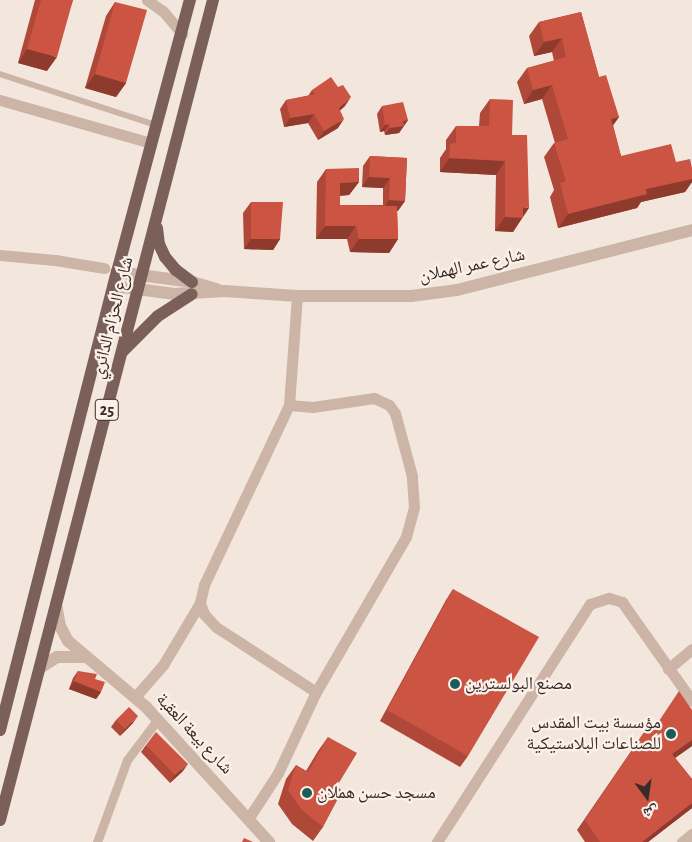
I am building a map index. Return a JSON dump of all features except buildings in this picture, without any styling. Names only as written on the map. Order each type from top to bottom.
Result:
[{"type":"main road","name":"شارع الحزام الدائري","points":[[0,730],[117,272],[190,0]]},
{"type":"main road","name":"شارع الحزام الدائري","points":[[0,820],[213,0]]},
{"type":"main road","points":[[122,353],[158,316],[192,288],[165,258],[159,244],[156,222]]},
{"type":"street","points":[[146,0],[163,11],[182,34]]},
{"type":"street","points":[[0,100],[151,143]]},
{"type":"street","name":"شارع عمر الهملان","points":[[117,272],[192,288],[224,291],[297,296],[411,296],[434,294],[692,230]]},
{"type":"street","points":[[0,255],[55,260],[104,268]]},
{"type":"street","name":"شارع عمر الهملان","points":[[114,286],[138,291],[192,288]]},
{"type":"street","points":[[135,697],[163,665],[200,603],[204,585],[289,405],[297,296]]},
{"type":"street","points":[[248,819],[278,772],[316,692],[406,537],[414,506],[415,492],[395,413],[382,399],[374,398],[313,407],[289,405]]},
{"type":"street","points":[[437,842],[590,604],[609,598],[622,602],[692,701]]},
{"type":"street","points":[[200,603],[204,614],[216,627],[316,692]]},
{"type":"street","name":"شارع بيعة العقبة","points":[[56,604],[64,634],[86,657],[135,697],[158,719],[269,842]]},
{"type":"street","points":[[668,669],[692,649]]},
{"type":"street","points":[[40,668],[56,657],[86,657]]},
{"type":"street","points":[[97,842],[127,760],[158,719]]},
{"type":"street","points":[[682,842],[692,834]]},
{"type":"lane","points":[[0,74],[156,124]]},
{"type":"place","name":"مصنع البولسترين","points":[[455,684]]},
{"type":"place","name":"مؤسسة بيت المقدس للصناعات البلاستيكية","points":[[671,734]]},
{"type":"place","name":"مسجد حسن هملان","points":[[307,793]]}]
